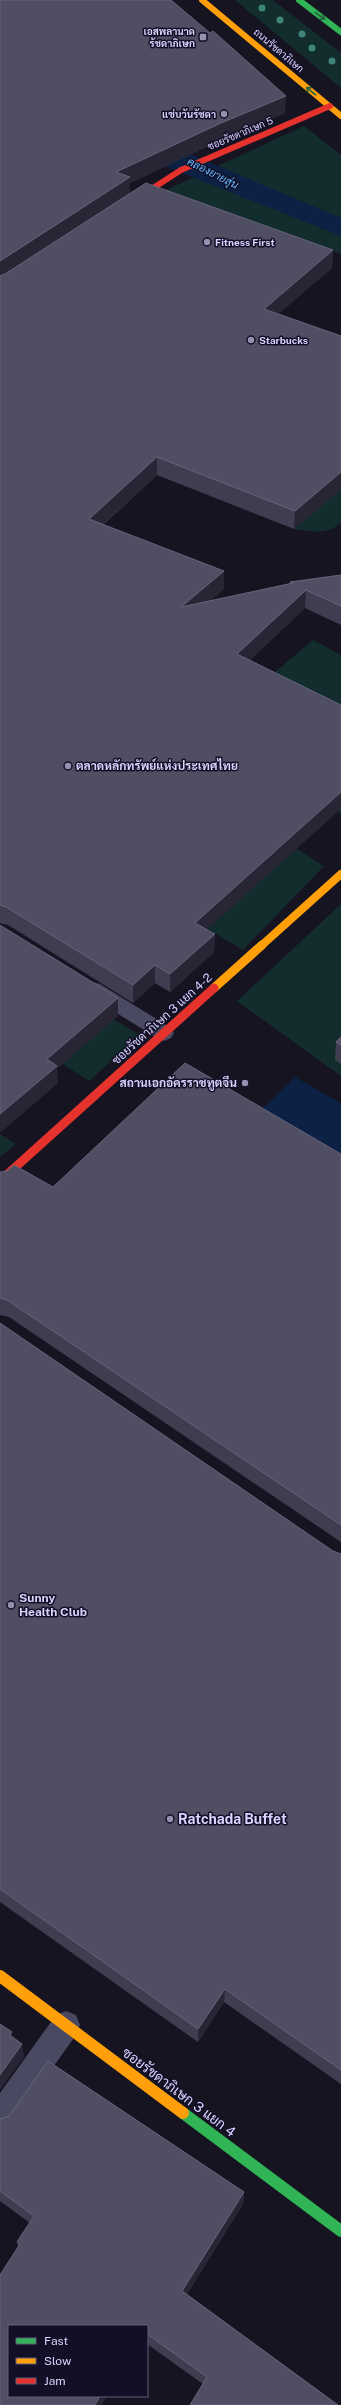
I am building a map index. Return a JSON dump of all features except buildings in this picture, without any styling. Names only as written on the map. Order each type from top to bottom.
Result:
[{"type":"street","name":"ถนนรัชดาภิเษก","points":[[202,0],[341,116]]},
{"type":"street","points":[[298,0],[341,32]]},
{"type":"street","name":"ซอยรัชดาภิเษก 5","points":[[122,208],[181,170],[330,106]]},
{"type":"street","name":"ซอยรัชดาภิเษก 3 แยก 4-2","points":[[0,1181],[341,874]]},
{"type":"street","points":[[79,980],[164,1033]]},
{"type":"street","name":"ซอยรัชดาภิเษก 3 แยก 4","points":[[0,1976],[341,2231]]},
{"type":"street","points":[[0,2117],[66,2025]]},
{"type":"green space","points":[[235,0],[273,0],[341,53],[341,88]]},
{"type":"green space","points":[[304,126],[341,155],[341,254],[166,190]]},
{"type":"green space","points":[[341,489],[341,523],[335,527],[319,532],[294,529]]},
{"type":"green space","points":[[313,640],[341,655],[341,814],[282,757],[275,835],[324,866],[243,950],[70,846]]},
{"type":"green space","points":[[341,904],[341,1076],[237,1001]]},
{"type":"green space","points":[[95,1008],[140,1035],[89,1081],[44,1052]]},
{"type":"green space","points":[[0,1134],[16,1144],[0,1157]]},
{"type":"water","name":"คลองยายสุ่น","points":[[190,154],[341,218],[341,236],[157,163]]},
{"type":"water","points":[[295,1077],[341,1103],[341,1156],[261,1110]]},
{"type":"traffic: fast","points":[[299,0],[341,32]]},
{"type":"traffic: fast","points":[[183,2113],[341,2231]]},
{"type":"traffic: slow","points":[[202,0],[341,116]]},
{"type":"traffic: slow","points":[[214,988],[341,874]]},
{"type":"traffic: slow","points":[[0,1976],[183,2113]]},
{"type":"traffic: jam","points":[[130,203],[181,170],[330,106]]},
{"type":"traffic: jam","points":[[0,1181],[214,988]]},
{"type":"place","name":"เอสพลานาด รัชดาภิเษก","points":[[203,37]]},
{"type":"place","name":"แซ่บวันรัชดา","points":[[224,114]]},
{"type":"place","name":"Fitness First","points":[[207,242]]},
{"type":"place","name":"Starbucks","points":[[251,340]]},
{"type":"place","name":"ตลาดหลักทรัพย์แห่งประเทศไทย","points":[[68,766]]},
{"type":"place","name":"สถานเอกอัครราชทูตจีน","points":[[245,1083]]},
{"type":"place","name":"Sunny Health Club","points":[[11,1605]]},
{"type":"place","name":"Ratchada Buffet","points":[[170,1819]]}]
